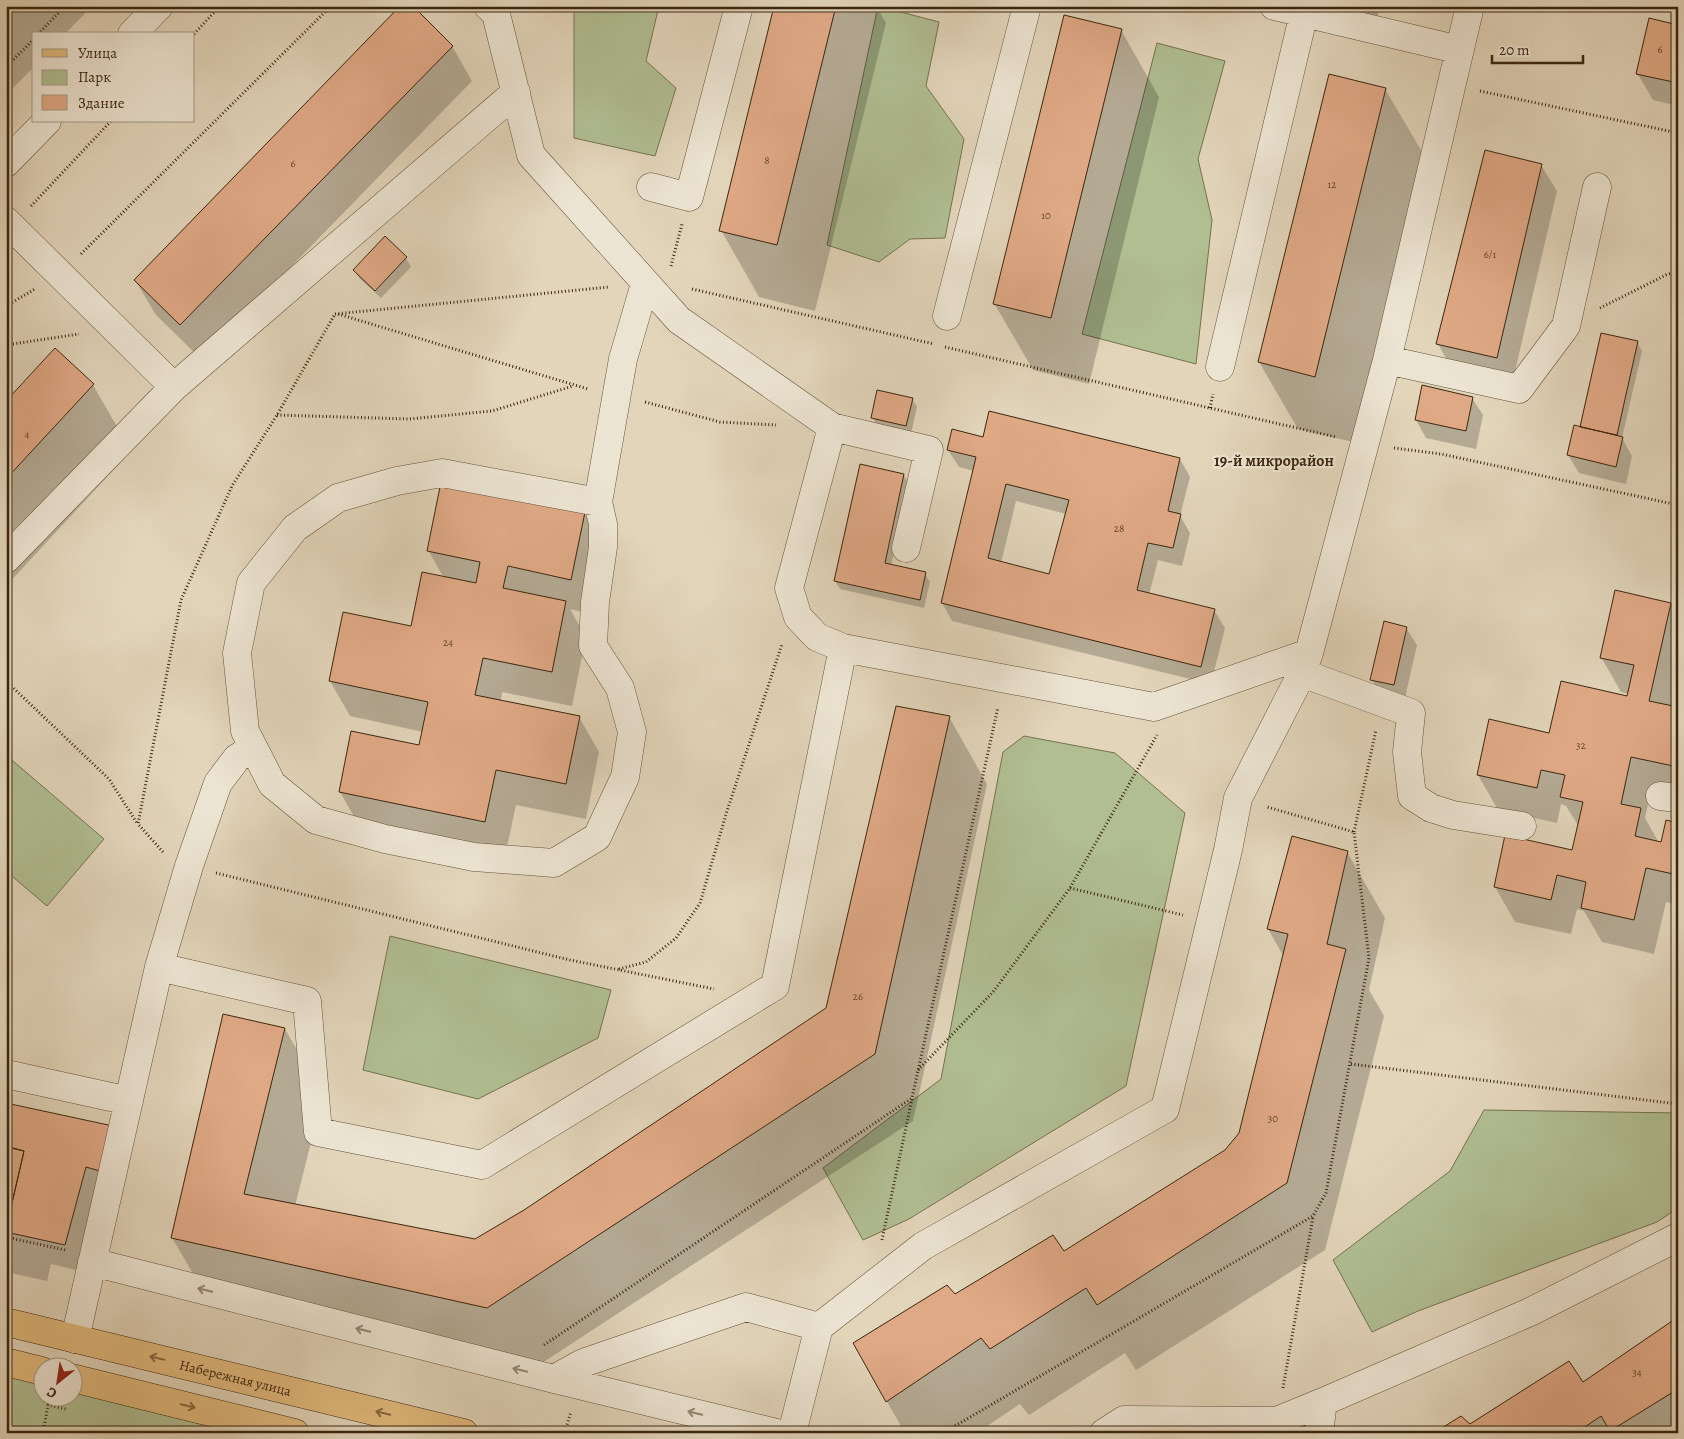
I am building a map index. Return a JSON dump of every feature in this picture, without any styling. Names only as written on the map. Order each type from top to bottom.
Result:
[{"type":"main road","name":"Набережная улица","points":[[6,1322],[464,1433]]},
{"type":"main road","points":[[71,1356],[75,1339]]},
{"type":"main road","points":[[6,1362],[32,1368]]},
{"type":"main road","points":[[82,1380],[296,1433]]},
{"type":"street","points":[[134,32],[159,6]]},
{"type":"street","points":[[651,187],[689,197],[739,6]]},
{"type":"street","points":[[947,316],[1026,6]]},
{"type":"street","points":[[1274,6],[1460,50]]},
{"type":"street","points":[[792,1433],[820,1327],[923,1246],[1165,1109],[1238,798],[1305,663],[1387,360],[1470,6]]},
{"type":"street","points":[[495,9],[531,155],[656,283],[679,320],[832,428],[929,450],[906,548]]},
{"type":"street","points":[[1220,367],[1304,13]]},
{"type":"street","points":[[6,559],[174,386],[516,92]]},
{"type":"street","points":[[6,163],[46,122]]},
{"type":"street","points":[[1387,360],[1519,389],[1566,326],[1597,187]]},
{"type":"street","points":[[9,224],[174,386]]},
{"type":"street","points":[[598,502],[442,473],[397,481],[338,498],[295,528],[251,583],[237,653],[245,731],[272,784],[316,820],[384,839],[474,857],[554,863],[597,837],[625,777],[632,732],[620,688],[593,646],[595,602],[603,548],[603,524],[598,502],[623,359],[656,283]]},
{"type":"street","points":[[832,428],[789,588],[798,617],[817,637],[843,648],[1004,678],[1164,704],[1305,663],[1381,704],[1411,713],[1407,752],[1412,796],[1431,808],[1453,815],[1522,826]]},
{"type":"street","points":[[159,967],[307,1001],[318,1132],[482,1165],[774,986],[843,648]]},
{"type":"street","points":[[75,1339],[159,967],[189,866],[218,783],[237,758],[254,748]]},
{"type":"street","points":[[6,1074],[129,1100]]},
{"type":"street","points":[[1104,1433],[1124,1420],[1277,1421],[1530,1312],[1678,1237]]},
{"type":"street","points":[[94,1252],[554,1379],[777,1433]]},
{"type":"street","points":[[554,1379],[583,1363],[746,1307],[820,1327]]},
{"type":"street","points":[[1319,1433],[1323,1402]]},
{"type":"path","points":[[40,32],[65,6]]},
{"type":"path","points":[[195,33],[220,6]]},
{"type":"path","points":[[6,306],[61,274],[331,6]]},
{"type":"path","points":[[6,67],[32,40]]},
{"type":"path","points":[[1452,86],[1678,133]]},
{"type":"path","points":[[9,224],[110,122]]},
{"type":"path","points":[[656,283],[689,197]]},
{"type":"path","points":[[1566,326],[1668,274],[1678,272]]},
{"type":"path","points":[[334,314],[656,283],[1364,444],[1441,454],[1678,505]]},
{"type":"path","points":[[334,314],[574,385],[720,422],[785,425]]},
{"type":"path","points":[[138,824],[181,600],[232,486],[277,415],[334,314]]},
{"type":"path","points":[[277,415],[409,419],[464,414],[492,411],[574,385]]},
{"type":"path","points":[[617,970],[646,962],[676,938],[700,903],[727,811],[783,643],[798,617]]},
{"type":"path","points":[[873,1285],[1004,678]]},
{"type":"path","points":[[6,681],[109,779],[138,824],[171,862],[617,970],[756,997]]},
{"type":"path","points":[[918,1071],[993,992],[1070,888],[1151,746],[1164,704]]},
{"type":"path","points":[[1277,1421],[1313,1216],[1326,1193],[1369,958],[1354,832],[1381,704]]},
{"type":"path","points":[[1238,798],[1354,832]]},
{"type":"path","points":[[1070,888],[1210,922]]},
{"type":"path","points":[[1351,1064],[1678,1104]]},
{"type":"path","points":[[543,1345],[912,1098]]},
{"type":"path","points":[[943,1433],[1313,1216]]},
{"type":"path","points":[[6,1237],[72,1251],[94,1252]]},
{"type":"path","points":[[43,1433],[48,1405],[76,1411]]},
{"type":"path","points":[[6,1426],[34,1433]]},
{"type":"path","points":[[1674,1433],[1678,1430]]},
{"type":"green space","points":[[574,6],[659,6],[646,61],[676,88],[655,156],[574,138]]},
{"type":"green space","points":[[878,6],[939,22],[926,86],[964,139],[945,238],[910,239],[879,262],[827,245]]},
{"type":"green space","points":[[1157,43],[1225,61],[1198,159],[1212,220],[1196,364],[1082,334]]},
{"type":"green space","points":[[1024,736],[1115,753],[1185,813],[1126,1086],[909,1219],[863,1240],[823,1168],[941,1079],[1003,752]]},
{"type":"green space","points":[[6,755],[104,839],[47,906],[6,871]]},
{"type":"green space","points":[[390,936],[611,990],[598,1038],[478,1099],[363,1070]]},
{"type":"green space","points":[[1484,1110],[1678,1113],[1678,1208],[1657,1222],[1418,1311],[1372,1332],[1333,1260],[1450,1171]]},
{"type":"green space","points":[[6,1375],[32,1382],[32,1406],[82,1406],[82,1393],[240,1433],[6,1433]]},
{"type":"building","points":[[400,6],[413,6],[453,46],[180,325],[134,280]]},
{"type":"building","points":[[774,6],[836,6],[777,245],[719,231]]},
{"type":"building","points":[[1064,15],[1122,29],[1051,318],[993,304]]},
{"type":"building","points":[[1649,18],[1678,25],[1678,83],[1636,74]]},
{"type":"building","points":[[1329,74],[1386,88],[1315,377],[1258,362]]},
{"type":"building","points":[[1485,150],[1542,164],[1497,358],[1436,344]]},
{"type":"building","points":[[385,236],[407,257],[375,291],[353,270]]},
{"type":"building","points":[[1601,333],[1638,341],[1617,435],[1580,427]]},
{"type":"building","points":[[55,348],[94,384],[6,479],[6,401]]},
{"type":"building","points":[[1422,385],[1473,397],[1466,431],[1415,420]]},
{"type":"building","points":[[877,390],[913,398],[906,426],[871,418]]},
{"type":"building","points":[[989,411],[1180,458],[1168,511],[1181,514],[1173,548],[1148,543],[1137,590],[1215,609],[1201,667],[941,603],[976,457],[947,450],[952,429],[983,437]],"holes":[[[1006,484],[1069,500],[1049,574],[988,558]]]},
{"type":"building","points":[[1574,425],[1623,437],[1616,467],[1567,455]]},
{"type":"building","points":[[860,464],[904,474],[885,563],[926,572],[920,600],[834,581]]},
{"type":"building","points":[[441,482],[585,512],[571,580],[508,566],[503,588],[566,601],[552,672],[483,658],[475,695],[580,716],[566,784],[496,770],[485,822],[339,792],[351,731],[419,745],[428,702],[329,681],[343,612],[411,626],[422,572],[476,583],[480,562],[427,551]]},
{"type":"building","points":[[1615,590],[1671,603],[1649,701],[1678,707],[1678,767],[1631,757],[1621,804],[1641,808],[1635,836],[1661,842],[1666,820],[1678,823],[1678,875],[1646,868],[1634,920],[1581,908],[1586,882],[1557,875],[1551,900],[1494,887],[1505,835],[1572,850],[1583,802],[1560,797],[1565,775],[1541,770],[1537,788],[1477,775],[1489,719],[1549,733],[1561,681],[1627,696],[1634,665],[1600,658]]},
{"type":"building","points":[[1384,621],[1407,627],[1394,685],[1370,680]]},
{"type":"building","points":[[896,706],[950,716],[875,1054],[487,1308],[171,1238],[223,1014],[285,1028],[244,1194],[475,1239],[524,1210],[826,1008]]},
{"type":"building","points":[[1292,836],[1348,851],[1327,944],[1346,949],[1287,1183],[1097,1305],[1086,1288],[990,1349],[981,1338],[886,1402],[853,1343],[947,1285],[955,1294],[1053,1235],[1064,1251],[1225,1150],[1239,1133],[1288,934],[1267,929]]},
{"type":"building","points":[[6,1103],[113,1126],[100,1171],[86,1167],[65,1245],[6,1232],[6,1215],[9,1216],[24,1151],[6,1146]]},
{"type":"building","points":[[6,1147],[24,1151],[9,1216],[6,1215]]},
{"type":"building","points":[[1675,1319],[1678,1323],[1678,1389],[1610,1431],[1601,1416],[1576,1433],[1434,1433],[1461,1416],[1470,1424],[1569,1361],[1583,1382]]},
{"type":"district","name":"19-й микрорайон","points":[[1274,460]]}]
